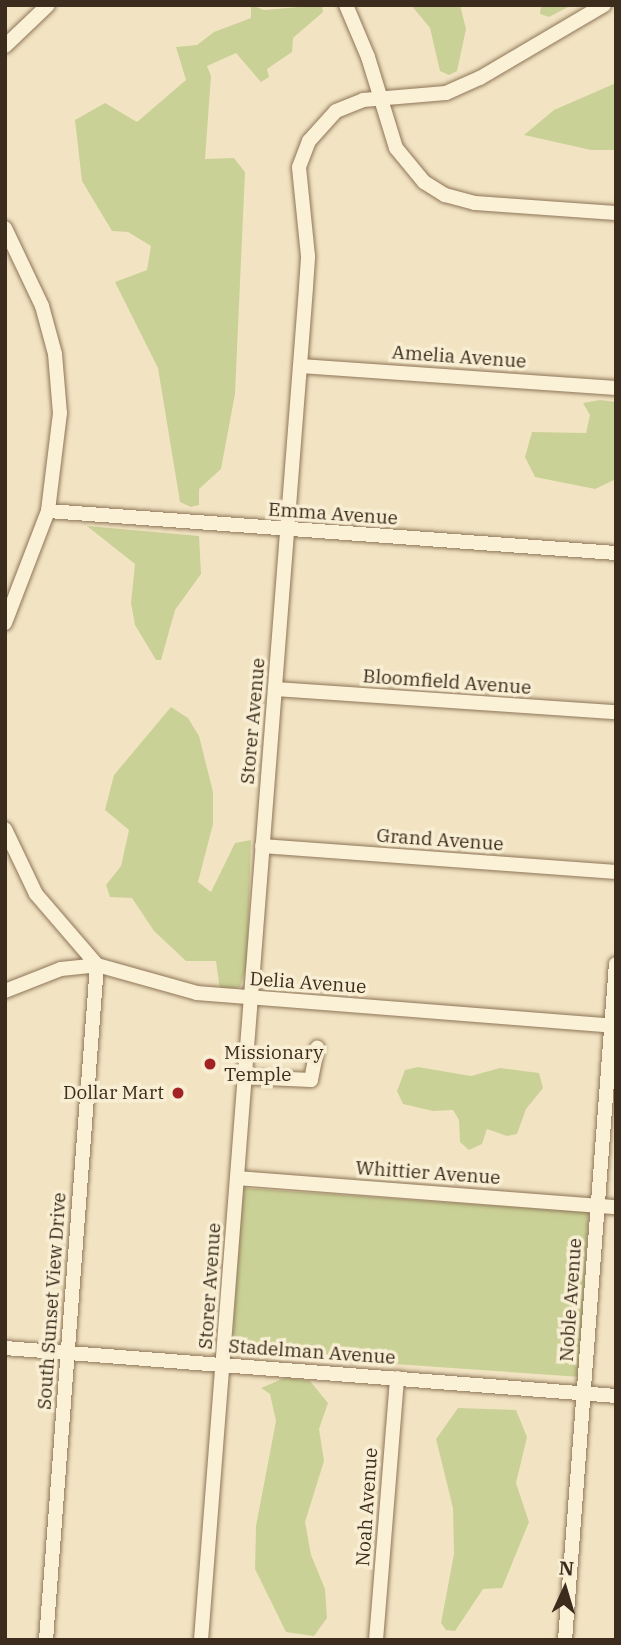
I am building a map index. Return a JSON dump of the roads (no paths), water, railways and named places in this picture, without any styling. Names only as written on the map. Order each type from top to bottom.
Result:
[{"type":"street","points":[[5,46],[48,5]]},
{"type":"street","points":[[346,5],[404,160],[424,182],[445,195],[475,203],[616,213]]},
{"type":"street","name":"Storer Avenue","points":[[201,1640],[308,256],[298,189],[304,151],[315,131],[337,111],[363,100],[382,102],[446,93],[481,78],[604,5]]},
{"type":"street","points":[[5,228],[34,284],[55,354],[59,450],[48,511],[5,623]]},
{"type":"street","name":"Amelia Avenue","points":[[300,366],[616,388]]},
{"type":"street","name":"Emma Avenue","points":[[48,511],[616,553]]},
{"type":"street","name":"Bloomfield Avenue","points":[[275,689],[616,712]]},
{"type":"street","points":[[5,829],[36,894],[97,964]]},
{"type":"street","name":"Grand Avenue","points":[[262,846],[616,872]]},
{"type":"street","name":"Delia Avenue","points":[[5,991],[61,969],[97,964],[170,989],[251,998],[613,1025]]},
{"type":"street","name":"South Sunset View Drive","points":[[46,1640],[97,964]]},
{"type":"street","name":"Noble Avenue","points":[[565,1640],[616,964]]},
{"type":"street","points":[[245,1077],[311,1080],[317,1048]]},
{"type":"street","name":"Whittier Avenue","points":[[237,1178],[616,1207]]},
{"type":"street","name":"Stadelman Avenue","points":[[5,1348],[616,1395]]},
{"type":"street","name":"Noah Avenue","points":[[376,1640],[397,1378]]},
{"type":"place","name":"Missionary Temple","points":[[210,1064]]},
{"type":"place","name":"Dollar Mart","points":[[178,1093]]}]
